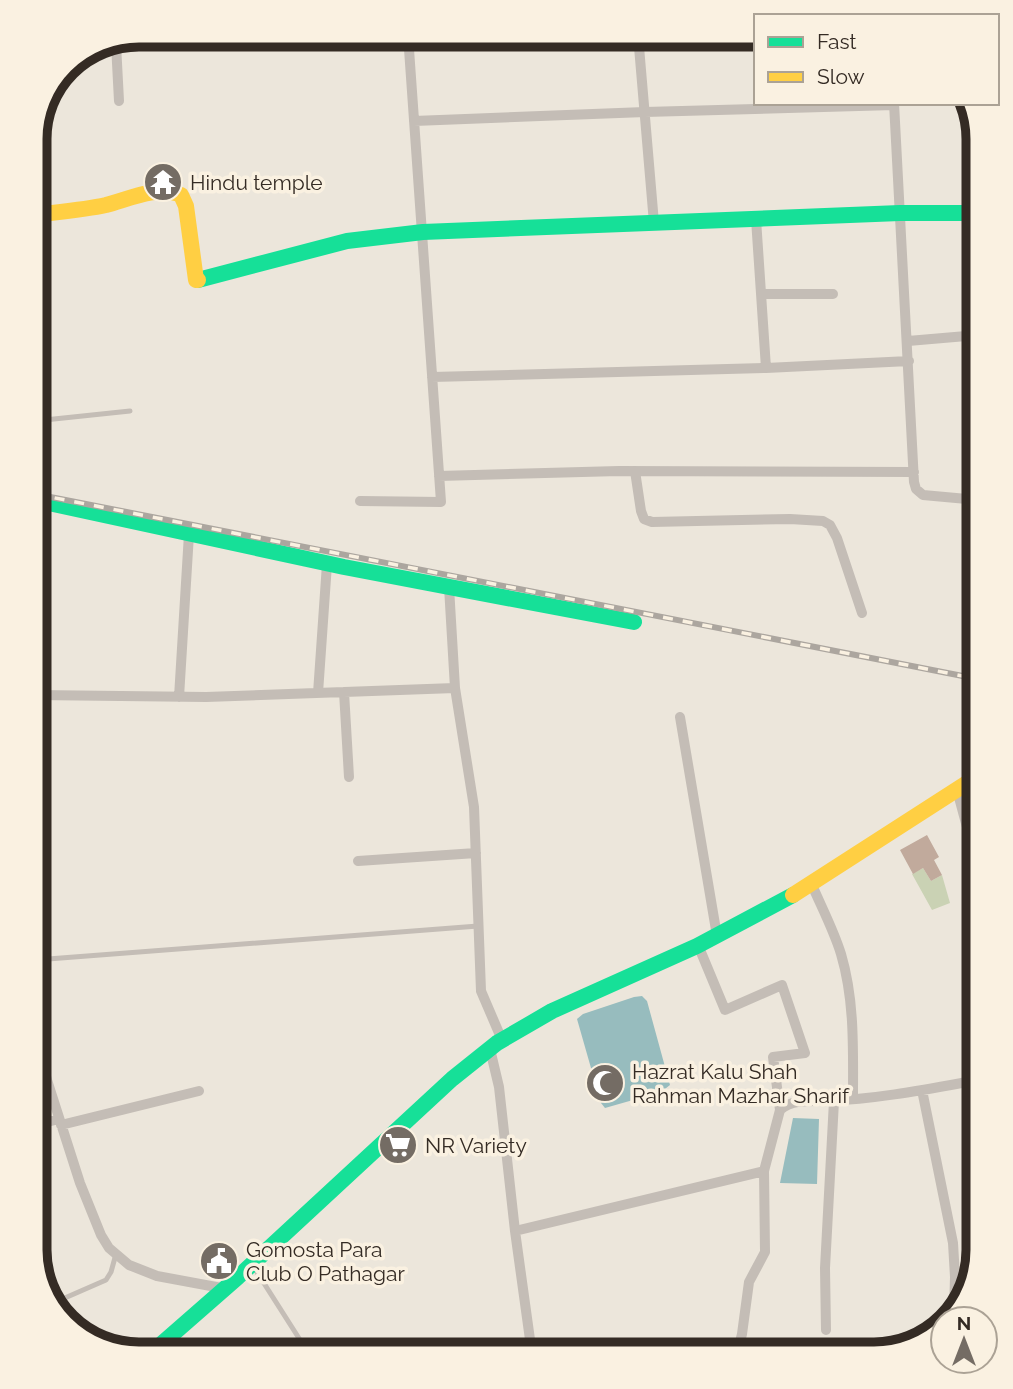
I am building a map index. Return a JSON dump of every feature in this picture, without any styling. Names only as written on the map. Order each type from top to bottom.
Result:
[{"type":"street","points":[[360,502],[441,502],[409,47]]},
{"type":"street","points":[[639,47],[654,223]]},
{"type":"street","points":[[116,50],[119,101]]},
{"type":"street","points":[[414,121],[863,105]]},
{"type":"street","points":[[894,105],[916,489],[923,495],[966,499]]},
{"type":"street","points":[[47,213],[105,205],[140,195],[172,191],[181,195],[186,206],[196,280],[347,241],[423,232],[900,213],[966,213]]},
{"type":"street","points":[[756,219],[766,368]]},
{"type":"street","points":[[761,294],[832,294]]},
{"type":"street","points":[[908,341],[966,336]]},
{"type":"street","points":[[432,377],[766,368],[909,361]]},
{"type":"street","points":[[439,476],[635,471],[914,472]]},
{"type":"street","points":[[635,471],[641,511],[644,519],[652,522],[790,519],[823,521],[830,526],[836,538],[862,613]]},
{"type":"street","points":[[47,503],[327,564],[634,622]]},
{"type":"street","points":[[178,697],[189,534]]},
{"type":"street","points":[[318,693],[327,564]]},
{"type":"street","points":[[449,587],[455,688],[474,807],[481,991],[496,1045],[514,1231],[530,1342]]},
{"type":"street","points":[[47,695],[178,697],[455,688]]},
{"type":"street","points":[[344,692],[349,778]]},
{"type":"street","points":[[680,717],[717,936]]},
{"type":"street","points":[[164,1342],[227,1289],[251,1264],[496,1045],[536,1018],[717,936],[812,885],[966,784]]},
{"type":"street","points":[[957,790],[966,823]]},
{"type":"street","points":[[358,861],[476,853]]},
{"type":"street","points":[[812,885],[841,953],[846,976],[852,1020],[853,1099]]},
{"type":"street","points":[[698,945],[725,1010],[782,985],[805,1053],[773,1057],[780,1111],[764,1171],[765,1252],[749,1282],[740,1342]]},
{"type":"street","points":[[780,1111],[792,1103],[853,1099],[966,1082]]},
{"type":"street","points":[[922,1090],[953,1243],[955,1293]]},
{"type":"street","points":[[47,1124],[199,1091]]},
{"type":"street","points":[[47,1094],[60,1122],[101,1235],[116,1254],[129,1265],[157,1276],[227,1289]]},
{"type":"street","points":[[826,1330],[825,1268],[834,1101]]},
{"type":"street","points":[[514,1231],[764,1171]]},
{"type":"lane","points":[[47,420],[130,411]]},
{"type":"lane","points":[[47,959],[478,926]]},
{"type":"lane","points":[[62,1299],[106,1280],[116,1254]]},
{"type":"lane","points":[[251,1264],[301,1342]]},
{"type":"green space","points":[[923,868],[931,881],[942,875],[950,903],[932,910],[912,874]]},
{"type":"water","points":[[642,996],[647,1001],[670,1085],[661,1092],[605,1108],[601,1103],[577,1019],[583,1014]]},
{"type":"water","points":[[793,1118],[819,1119],[817,1184],[780,1183]]},
{"type":"building","points":[[927,835],[939,857],[934,860],[942,875],[931,881],[923,868],[913,874],[900,850]]},
{"type":"railway","points":[[47,496],[966,677]]},
{"type":"traffic: fast","points":[[198,280],[347,241],[423,232],[900,213],[966,213]]},
{"type":"traffic: fast","points":[[47,503],[344,567],[634,622]]},
{"type":"traffic: fast","points":[[164,1342],[452,1079],[497,1043],[552,1011],[697,946],[793,895]]},
{"type":"traffic: slow","points":[[47,213],[97,207],[153,192],[181,195],[186,206],[198,280]]},
{"type":"traffic: slow","points":[[793,895],[966,784]]},
{"type":"place","name":"Hindu temple","points":[[163,182]]},
{"type":"place","name":"Hazrat Kalu Shah Rahman Mazhar Sharif","points":[[605,1083]]},
{"type":"place","name":"NR Variety","points":[[398,1145]]},
{"type":"place","name":"Gomosta Para Club O Pathagar","points":[[219,1261]]}]
